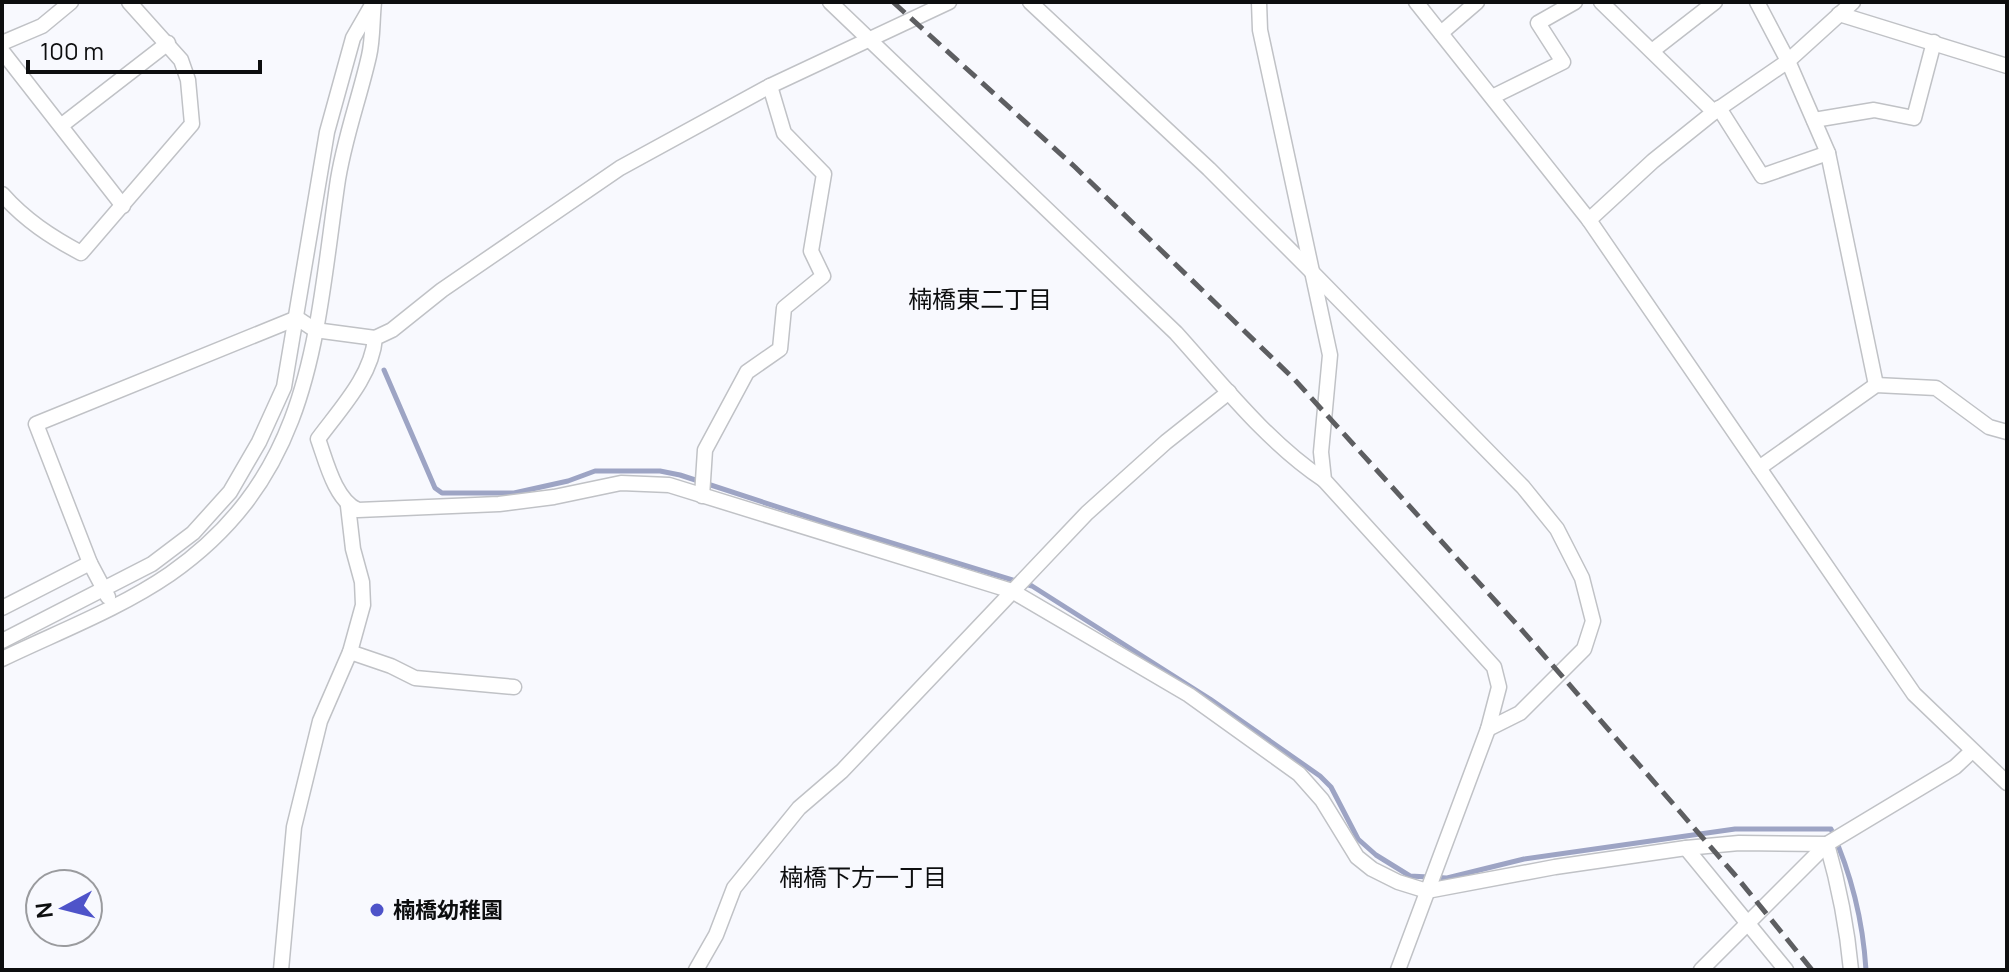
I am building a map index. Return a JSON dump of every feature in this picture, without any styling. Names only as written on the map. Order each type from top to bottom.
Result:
[{"type":"street","points":[[2,43],[42,26],[71,2]]},
{"type":"street","points":[[2,194],[20,215],[81,253],[192,124],[188,80],[181,60],[129,2]]},
{"type":"street","points":[[2,641],[152,564],[193,533],[230,492],[259,442],[284,387],[327,132],[353,38],[374,2]]},
{"type":"street","points":[[2,659],[113,606],[170,574],[216,536],[266,476],[289,430],[307,378],[341,156],[370,53],[374,2]]},
{"type":"street","points":[[830,2],[1176,333],[1298,462],[1324,480],[1494,667],[1499,687],[1488,729],[1398,970]]},
{"type":"street","points":[[297,318],[315,330],[375,338],[392,330],[442,290],[620,168],[770,86],[949,2]]},
{"type":"street","points":[[1030,2],[1209,169],[1523,487],[1557,529],[1582,578],[1593,621],[1584,649],[1520,713],[1488,729]]},
{"type":"street","points":[[1259,2],[1260,30],[1330,355],[1321,452],[1324,480]]},
{"type":"street","points":[[1416,2],[1589,220],[1914,694],[2007,783]]},
{"type":"street","points":[[1441,33],[1477,2]]},
{"type":"street","points":[[1492,97],[1563,62],[1538,23],[1575,2]]},
{"type":"street","points":[[1601,2],[1717,110],[1762,176],[1828,153]]},
{"type":"street","points":[[1652,51],[1715,2]]},
{"type":"street","points":[[1757,2],[1788,61],[1828,153],[1876,385]]},
{"type":"street","points":[[1589,220],[1653,161],[1717,110],[1788,61],[1853,2]]},
{"type":"street","points":[[1839,14],[2007,66]]},
{"type":"street","points":[[1814,120],[1874,110],[1914,118],[1934,42]]},
{"type":"street","points":[[62,125],[168,43]]},
{"type":"street","points":[[2,51],[123,206]]},
{"type":"street","points":[[702,496],[705,450],[747,372],[780,349],[784,308],[823,276],[811,251],[824,174],[784,133],[770,86]]},
{"type":"street","points":[[113,606],[90,563],[36,424],[297,318]]},
{"type":"street","points":[[281,970],[294,827],[320,721],[350,652],[363,605],[362,582],[353,549],[348,506],[318,439],[349,399],[374,355],[375,338]]},
{"type":"street","points":[[1759,468],[1876,385],[1936,388],[1989,427],[2007,432]]},
{"type":"street","points":[[696,970],[716,935],[734,888],[799,808],[842,771],[1087,513],[1166,442],[1229,392]]},
{"type":"street","points":[[348,506],[358,510],[499,504],[554,497],[621,483],[669,485],[1012,591],[1189,695],[1299,774],[1322,800],[1357,857],[1372,869],[1398,882],[1427,891],[1555,867],[1686,848],[1739,843],[1827,844]]},
{"type":"street","points":[[2,608],[90,563]]},
{"type":"street","points":[[350,652],[415,678],[514,687]]},
{"type":"street","points":[[1701,970],[1827,844],[1955,767],[1972,751]]},
{"type":"street","points":[[1827,844],[1844,913],[1851,970]]},
{"type":"street","points":[[1686,848],[1786,970]]},
{"type":"waterway","points":[[384,370],[435,488],[442,493],[514,493],[568,481],[595,471],[660,471],[1032,586],[1210,699],[1320,776],[1331,787],[1358,839],[1376,855],[1410,876],[1447,878],[1524,859],[1735,829],[1831,829],[1855,898],[1866,970]]},
{"type":"railway","points":[[893,2],[1075,167],[1295,380],[1521,629],[1735,875],[1812,970]]},
{"type":"place","name":"楠橋幼稚園","points":[[377,910]]},
{"type":"district","name":"楠橋東二丁目","points":[[980,298]]},
{"type":"district","name":"楠橋下方一丁目","points":[[863,876]]}]
